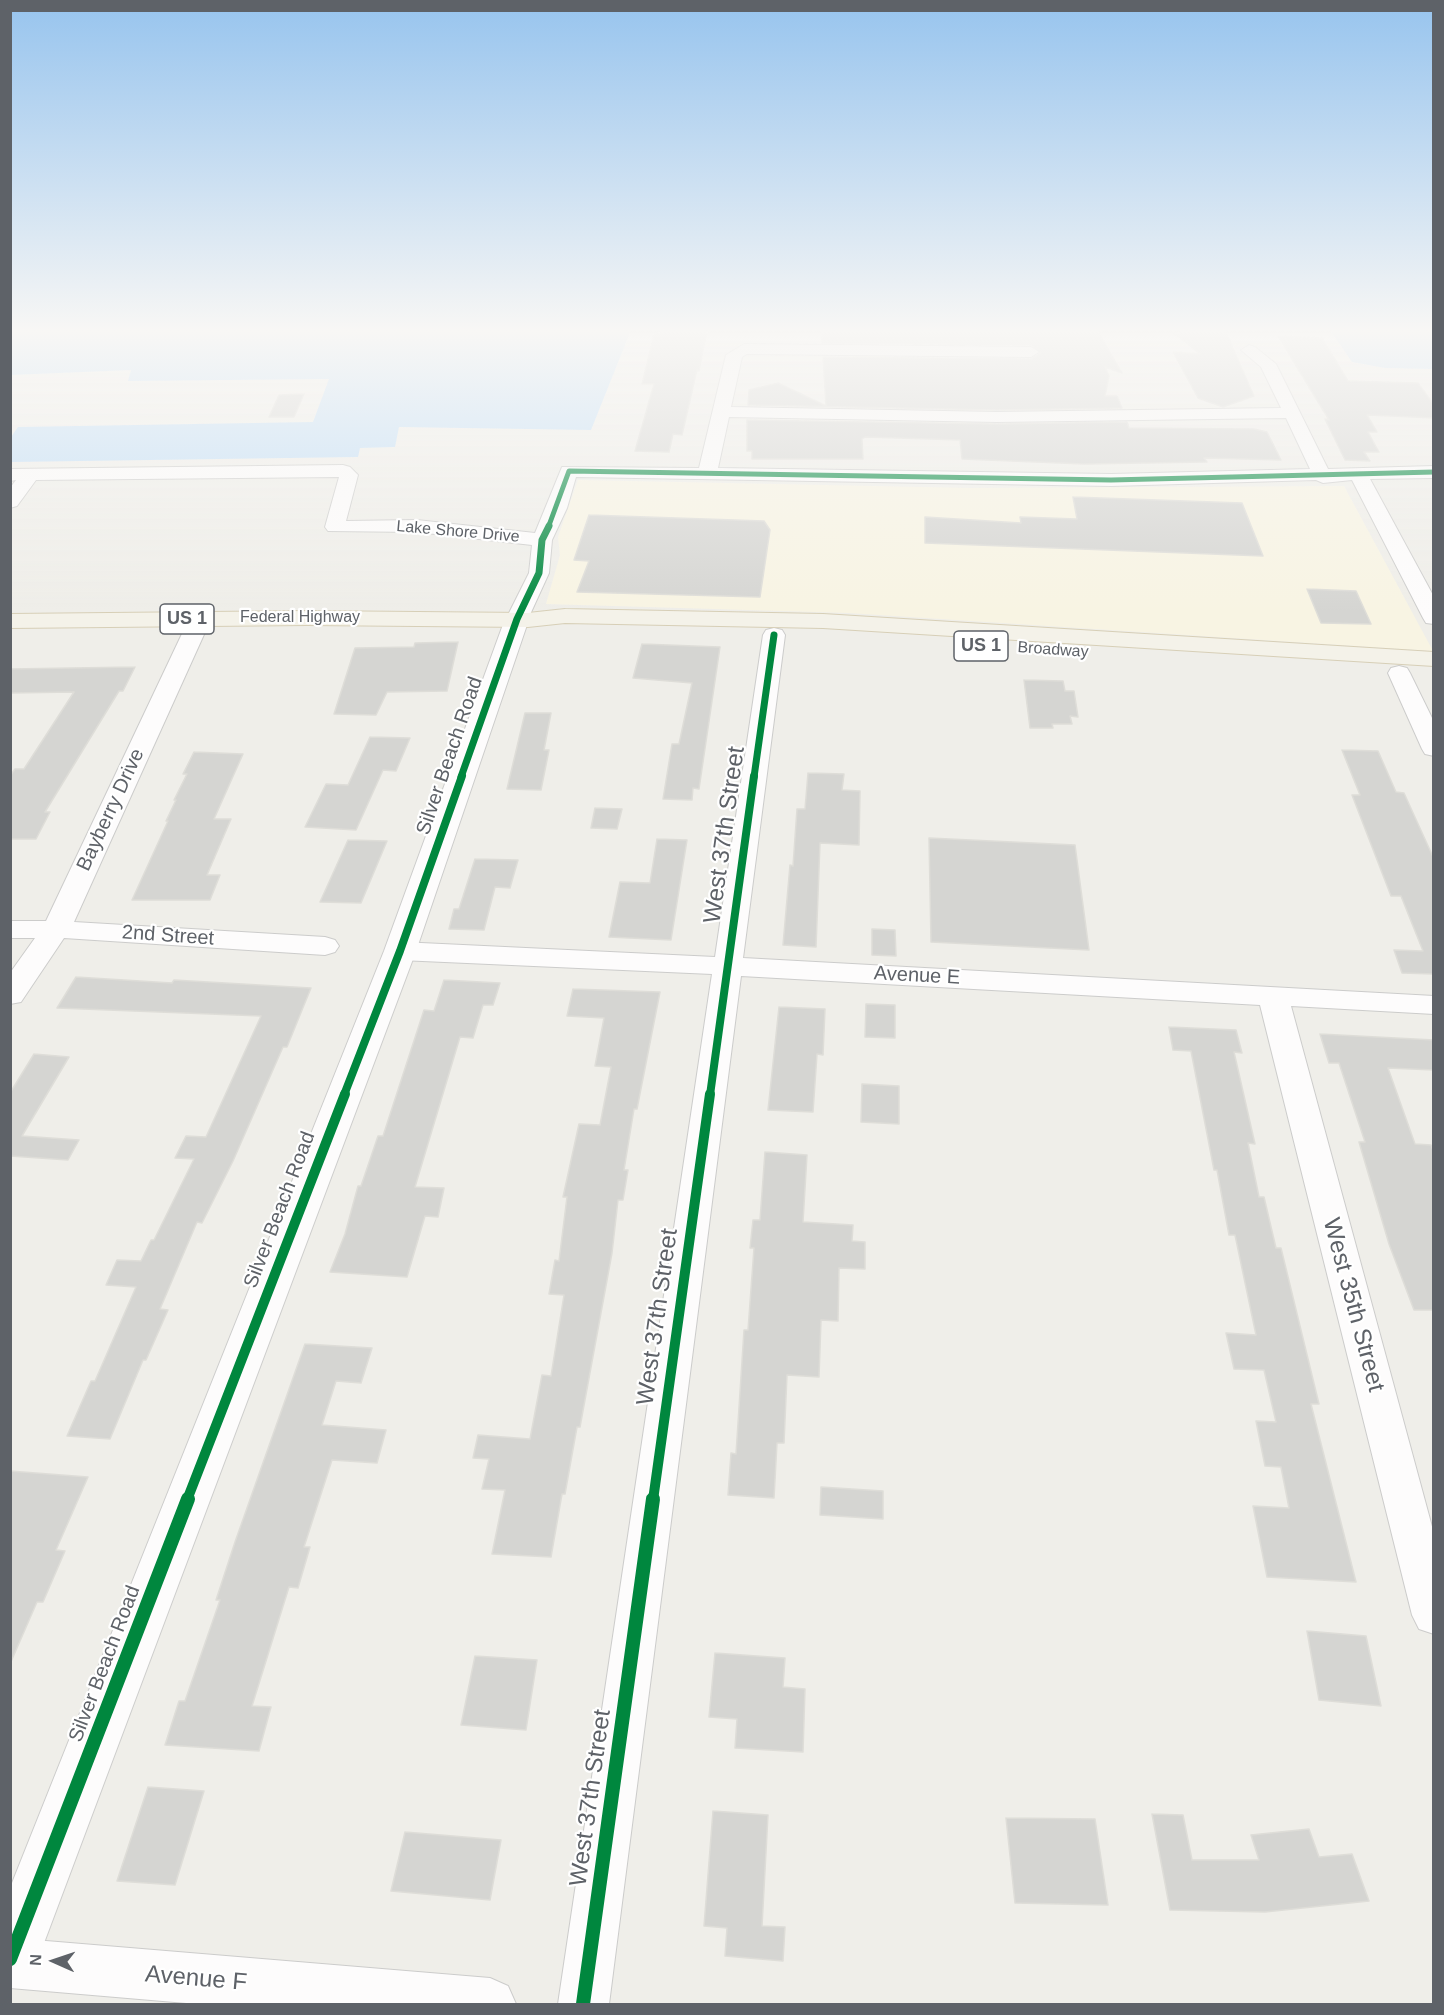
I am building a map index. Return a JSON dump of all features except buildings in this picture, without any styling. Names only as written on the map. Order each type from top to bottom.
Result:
[{"type":"main road","name":"Broadway","points":[[523,620],[565,616],[823,621],[1434,659]]},
{"type":"main road","name":"Federal Highway","points":[[10,621],[523,620]]},
{"type":"main road","name":"Broadway","points":[[523,620],[561,626],[915,642],[1434,675]]},
{"type":"main road","points":[[915,642],[920,638],[935,636],[1093,645],[1104,644],[1111,638]]},
{"type":"main road","points":[[1399,673],[1434,665]]},
{"type":"street","points":[[719,424],[707,474],[1111,480],[1323,477],[1434,472]]},
{"type":"street","points":[[1298,424],[1323,477]]},
{"type":"street","name":"Lake Shore Drive","points":[[20,475],[343,471],[349,474],[335,527],[417,526],[542,540]]},
{"type":"street","name":"Silver Beach Road","points":[[10,1961],[400,951],[523,620],[539,573],[542,540],[557,508],[569,471],[707,474]]},
{"type":"street","points":[[10,502],[20,475]]},
{"type":"street","points":[[1359,476],[1434,618]]},
{"type":"street","name":"Bayberry Drive","points":[[10,995],[56,929],[200,619]]},
{"type":"street","name":"West 37th Street","points":[[583,2004],[726,966],[774,635]]},
{"type":"street","points":[[1399,673],[1434,749]]},
{"type":"street","name":"2nd Street","points":[[10,930],[56,929],[325,946]]},
{"type":"street","name":"Avenue E","points":[[400,951],[726,966],[1434,1005]]},
{"type":"street","name":"West 35th Street","points":[[1273,996],[1434,1615]]},
{"type":"street","name":"Avenue F","points":[[10,1961],[490,2004]]},
{"type":"shaded area","points":[[578,480],[971,488],[1344,486],[1433,651],[848,613],[546,604],[560,555],[558,537]]},
{"type":"water","points":[[193,424],[593,424],[591,430],[399,427],[395,447],[360,448],[358,457],[11,462],[11,437],[18,427]]},
{"type":"cycle path","points":[[10,1959],[400,951],[517,619],[539,573],[542,540],[557,508],[569,471],[1111,480],[1434,472]]},
{"type":"cycle path","points":[[583,2004],[774,635]]}]
